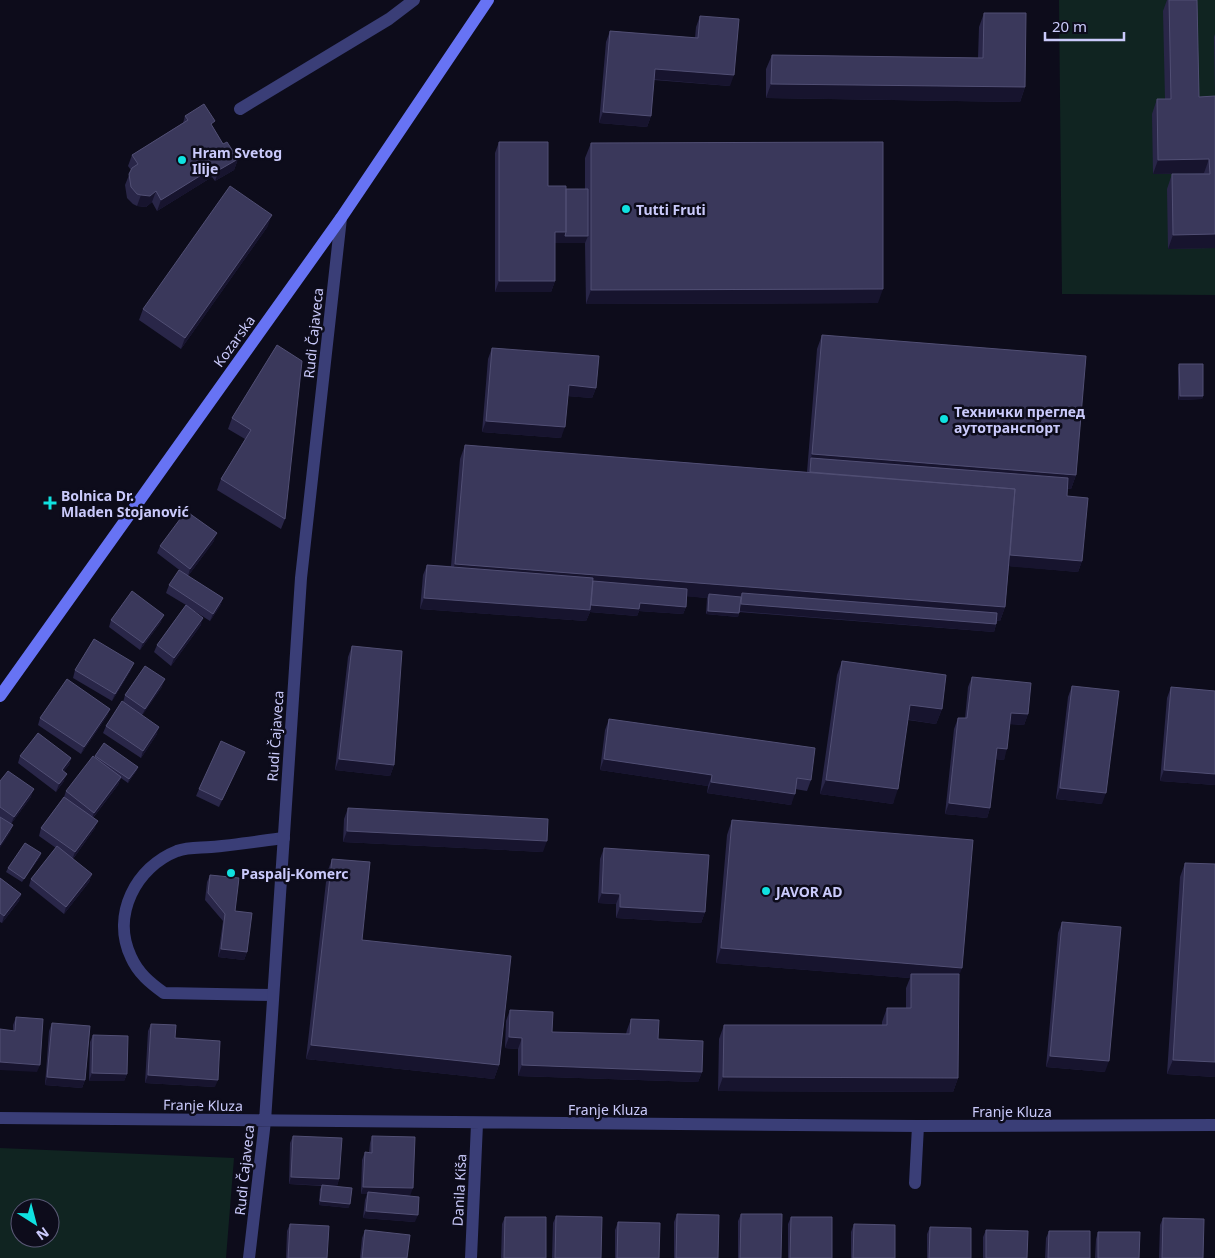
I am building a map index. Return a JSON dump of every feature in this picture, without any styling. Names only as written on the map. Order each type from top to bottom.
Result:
[{"type":"street","points":[[240,109],[389,19],[414,0]]},
{"type":"street","name":"Kozarska","points":[[0,696],[341,218],[488,0]]},
{"type":"street","name":"Rudi Čajaveca","points":[[249,1258],[265,1121],[301,578],[341,218]]},
{"type":"street","points":[[273,995],[164,993],[140,972],[130,956],[124,929],[127,902],[135,884],[154,863],[178,850],[284,838]]},
{"type":"street","name":"Franje Kluza","points":[[0,1118],[477,1124],[1215,1125]]},
{"type":"street","name":"Danila Kiša","points":[[470,1258],[477,1124]]},
{"type":"street","points":[[915,1183],[918,1126]]},
{"type":"green space","points":[[1059,0],[1215,0],[1215,295],[1062,294]]},
{"type":"green space","points":[[0,1148],[234,1158],[226,1258],[0,1258]]},
{"type":"building","points":[[1169,0],[1197,0],[1199,97],[1215,96],[1215,234],[1173,235],[1172,174],[1210,174],[1209,159],[1158,160],[1157,99],[1171,99]]},
{"type":"building","points":[[984,13],[1026,13],[1025,87],[771,84],[772,55],[983,58]]},
{"type":"building","points":[[700,16],[739,19],[734,75],[655,69],[651,116],[603,112],[610,31],[698,38]]},
{"type":"building","name":"Hram Svetog Ilije","points":[[204,104],[215,121],[211,124],[223,144],[227,142],[238,159],[219,170],[216,166],[161,200],[156,191],[150,196],[137,194],[131,187],[129,174],[132,168],[138,164],[132,155],[188,120],[185,116]]},
{"type":"building","points":[[499,142],[548,142],[548,186],[566,186],[566,232],[555,232],[555,281],[499,281]]},
{"type":"building","points":[[883,142],[883,289],[591,290],[591,143]]},
{"type":"building","points":[[230,186],[272,215],[185,338],[143,309]]},
{"type":"building","points":[[566,189],[588,189],[588,236],[565,236]]},
{"type":"building","name":"Технички преглед аутотранспорт","points":[[822,335],[1086,356],[1076,475],[812,454]]},
{"type":"building","points":[[277,345],[302,361],[285,519],[221,479],[251,430],[232,418]]},
{"type":"building","points":[[492,348],[599,356],[596,388],[569,385],[565,427],[486,421]]},
{"type":"building","points":[[1179,364],[1203,364],[1203,396],[1180,396]]},
{"type":"building","points":[[465,445],[1015,489],[1005,607],[455,564]]},
{"type":"building","points":[[811,458],[1068,478],[1067,496],[1088,498],[1082,561],[1010,555],[1015,489],[810,472]]},
{"type":"building","points":[[186,511],[217,533],[190,569],[160,546]]},
{"type":"building","points":[[427,565],[593,578],[590,610],[424,598]]},
{"type":"building","points":[[179,570],[223,598],[213,614],[169,585]]},
{"type":"building","points":[[593,581],[687,589],[686,607],[640,603],[639,609],[591,605]]},
{"type":"building","points":[[132,591],[164,615],[143,643],[111,620]]},
{"type":"building","points":[[742,593],[997,613],[996,624],[741,604]]},
{"type":"building","points":[[709,594],[741,597],[739,613],[708,611]]},
{"type":"building","points":[[186,605],[203,618],[174,658],[157,645]]},
{"type":"building","points":[[94,639],[134,663],[115,694],[75,670]]},
{"type":"building","points":[[352,646],[402,651],[394,765],[339,759]]},
{"type":"building","points":[[842,661],[946,675],[942,709],[910,705],[898,789],[826,780]]},
{"type":"building","points":[[145,666],[165,679],[145,709],[125,695]]},
{"type":"building","points":[[972,677],[1031,683],[1028,714],[1011,713],[1007,749],[997,748],[990,808],[949,803],[958,718],[967,718]]},
{"type":"building","points":[[67,679],[110,709],[84,747],[40,718]]},
{"type":"building","points":[[1072,686],[1119,691],[1106,793],[1060,788]]},
{"type":"building","points":[[1171,687],[1215,691],[1215,774],[1164,770]]},
{"type":"building","points":[[122,701],[159,727],[143,751],[106,726]]},
{"type":"building","points":[[609,719],[815,748],[811,780],[797,778],[795,794],[711,782],[712,775],[604,759]]},
{"type":"building","points":[[38,733],[71,758],[62,770],[67,774],[59,784],[20,756]]},
{"type":"building","points":[[221,741],[245,752],[222,800],[199,789]]},
{"type":"building","points":[[104,743],[138,767],[129,779],[95,756]]},
{"type":"building","points":[[93,756],[121,777],[94,813],[66,791]]},
{"type":"building","points":[[8,771],[34,789],[14,817],[0,807],[0,781]]},
{"type":"building","points":[[64,797],[98,821],[75,852],[41,828]]},
{"type":"building","points":[[348,808],[548,819],[547,841],[347,831]]},
{"type":"building","points":[[0,817],[13,825],[0,845]]},
{"type":"building","points":[[732,820],[973,840],[962,968],[721,948]]},
{"type":"building","points":[[25,843],[41,853],[24,879],[8,868]]},
{"type":"building","points":[[57,846],[92,874],[66,907],[31,879]]},
{"type":"building","points":[[604,848],[709,855],[705,912],[620,907],[620,894],[602,893]]},
{"type":"building","points":[[332,859],[370,862],[362,940],[511,956],[499,1065],[311,1045]]},
{"type":"building","points":[[1185,863],[1215,864],[1215,1062],[1173,1060]]},
{"type":"building","points":[[210,875],[239,878],[235,911],[252,913],[247,952],[221,949],[225,914],[208,893]]},
{"type":"building","points":[[0,878],[21,894],[4,916],[0,913]]},
{"type":"building","points":[[1062,922],[1121,927],[1109,1061],[1050,1056]]},
{"type":"building","points":[[911,974],[959,974],[958,1078],[723,1077],[724,1025],[887,1025],[887,1008],[911,1008]]},
{"type":"building","points":[[510,1010],[553,1012],[552,1032],[630,1034],[631,1019],[659,1020],[658,1039],[703,1041],[702,1072],[522,1065],[522,1038],[509,1037]]},
{"type":"building","points":[[16,1017],[43,1019],[40,1065],[0,1062],[0,1029],[15,1031]]},
{"type":"building","points":[[52,1023],[90,1026],[85,1080],[47,1077]]},
{"type":"building","points":[[151,1024],[176,1025],[175,1038],[220,1041],[218,1080],[148,1075]]},
{"type":"building","points":[[93,1035],[128,1036],[127,1074],[92,1073]]},
{"type":"building","points":[[293,1136],[342,1138],[339,1179],[291,1177]]},
{"type":"building","points":[[372,1136],[415,1137],[413,1188],[363,1187],[365,1152],[372,1153]]},
{"type":"building","points":[[322,1185],[352,1188],[350,1204],[320,1201]]},
{"type":"building","points":[[368,1192],[419,1197],[418,1215],[366,1211]]},
{"type":"building","points":[[677,1214],[719,1215],[718,1258],[676,1258]]},
{"type":"building","points":[[741,1214],[782,1214],[781,1258],[740,1258]]},
{"type":"building","points":[[556,1216],[602,1217],[601,1258],[555,1258]]},
{"type":"building","points":[[505,1217],[546,1217],[546,1258],[504,1258]]},
{"type":"building","points":[[791,1217],[832,1217],[832,1258],[790,1258]]},
{"type":"building","points":[[1163,1218],[1204,1219],[1203,1258],[1162,1258]]},
{"type":"building","points":[[618,1222],[660,1223],[659,1258],[617,1258]]},
{"type":"building","points":[[290,1224],[329,1226],[327,1258],[288,1258]]},
{"type":"building","points":[[854,1224],[895,1225],[895,1258],[853,1258]]},
{"type":"building","points":[[930,1227],[971,1228],[971,1258],[929,1258]]},
{"type":"building","points":[[365,1230],[410,1235],[407,1258],[362,1258]]},
{"type":"building","points":[[986,1230],[1028,1231],[1027,1258],[986,1258]]},
{"type":"building","points":[[1049,1231],[1090,1231],[1090,1258],[1048,1258]]},
{"type":"building","points":[[1098,1232],[1140,1232],[1139,1258],[1098,1258]]},
{"type":"place","name":"Hram Svetog Ilije","points":[[182,160]]},
{"type":"place","name":"Tutti Fruti","points":[[626,209]]},
{"type":"place","name":"Технички преглед аутотранспорт","points":[[944,419]]},
{"type":"place","name":"Bolnica Dr. Mladen Stojanović","points":[[50,503]]},
{"type":"place","name":"Paspalj-Komerc","points":[[231,873]]},
{"type":"place","name":"JAVOR AD","points":[[766,891]]}]
